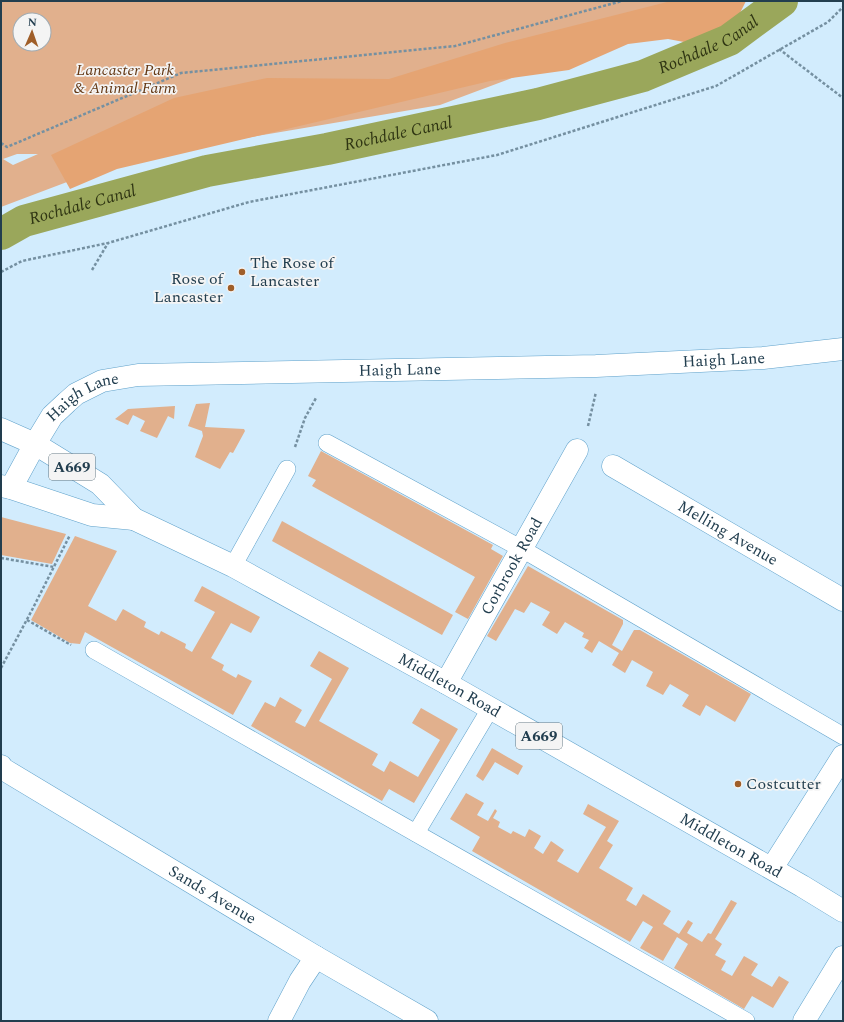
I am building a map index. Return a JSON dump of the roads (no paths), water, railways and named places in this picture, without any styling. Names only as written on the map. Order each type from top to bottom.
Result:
[{"type":"main road","name":"Haigh Lane","points":[[6,487],[52,416],[76,394],[102,381],[138,375],[596,366],[763,358],[843,349]]},
{"type":"main road","name":"Middleton Road","points":[[1,429],[35,444],[100,484],[134,519]]},
{"type":"main road","name":"Corbrook Road","points":[[446,683],[577,450]]},
{"type":"main road","name":"Melling Avenue","points":[[613,466],[843,600]]},
{"type":"main road","name":"Middleton Road","points":[[6,487],[92,515],[134,519],[233,566],[446,683],[772,868],[843,911]]},
{"type":"main road","points":[[772,868],[843,756]]},
{"type":"main road","name":"Sands Avenue","points":[[2,769],[316,957],[427,1021]]},
{"type":"main road","points":[[279,1021],[300,981],[316,957]]},
{"type":"main road","points":[[804,1021],[843,957]]},
{"type":"lane","points":[[327,443],[522,549],[843,736]]},
{"type":"lane","points":[[233,566],[287,469]]},
{"type":"lane","points":[[94,650],[746,1021]]},
{"type":"lane","points":[[416,833],[490,708]]},
{"type":"waterway","name":"Rochdale Canal","points":[[1,234],[24,221],[207,171],[327,149],[538,104],[643,76],[729,40],[782,1]]},
{"type":"place","name":"The Rose of Lancaster","points":[[242,272]]},
{"type":"place","name":"Rose of Lancaster","points":[[231,288]]},
{"type":"place","name":"Costcutter","points":[[738,784]]},
{"type":"park label","name":"Lancaster Park & Animal Farm","points":[[125,79]]}]
